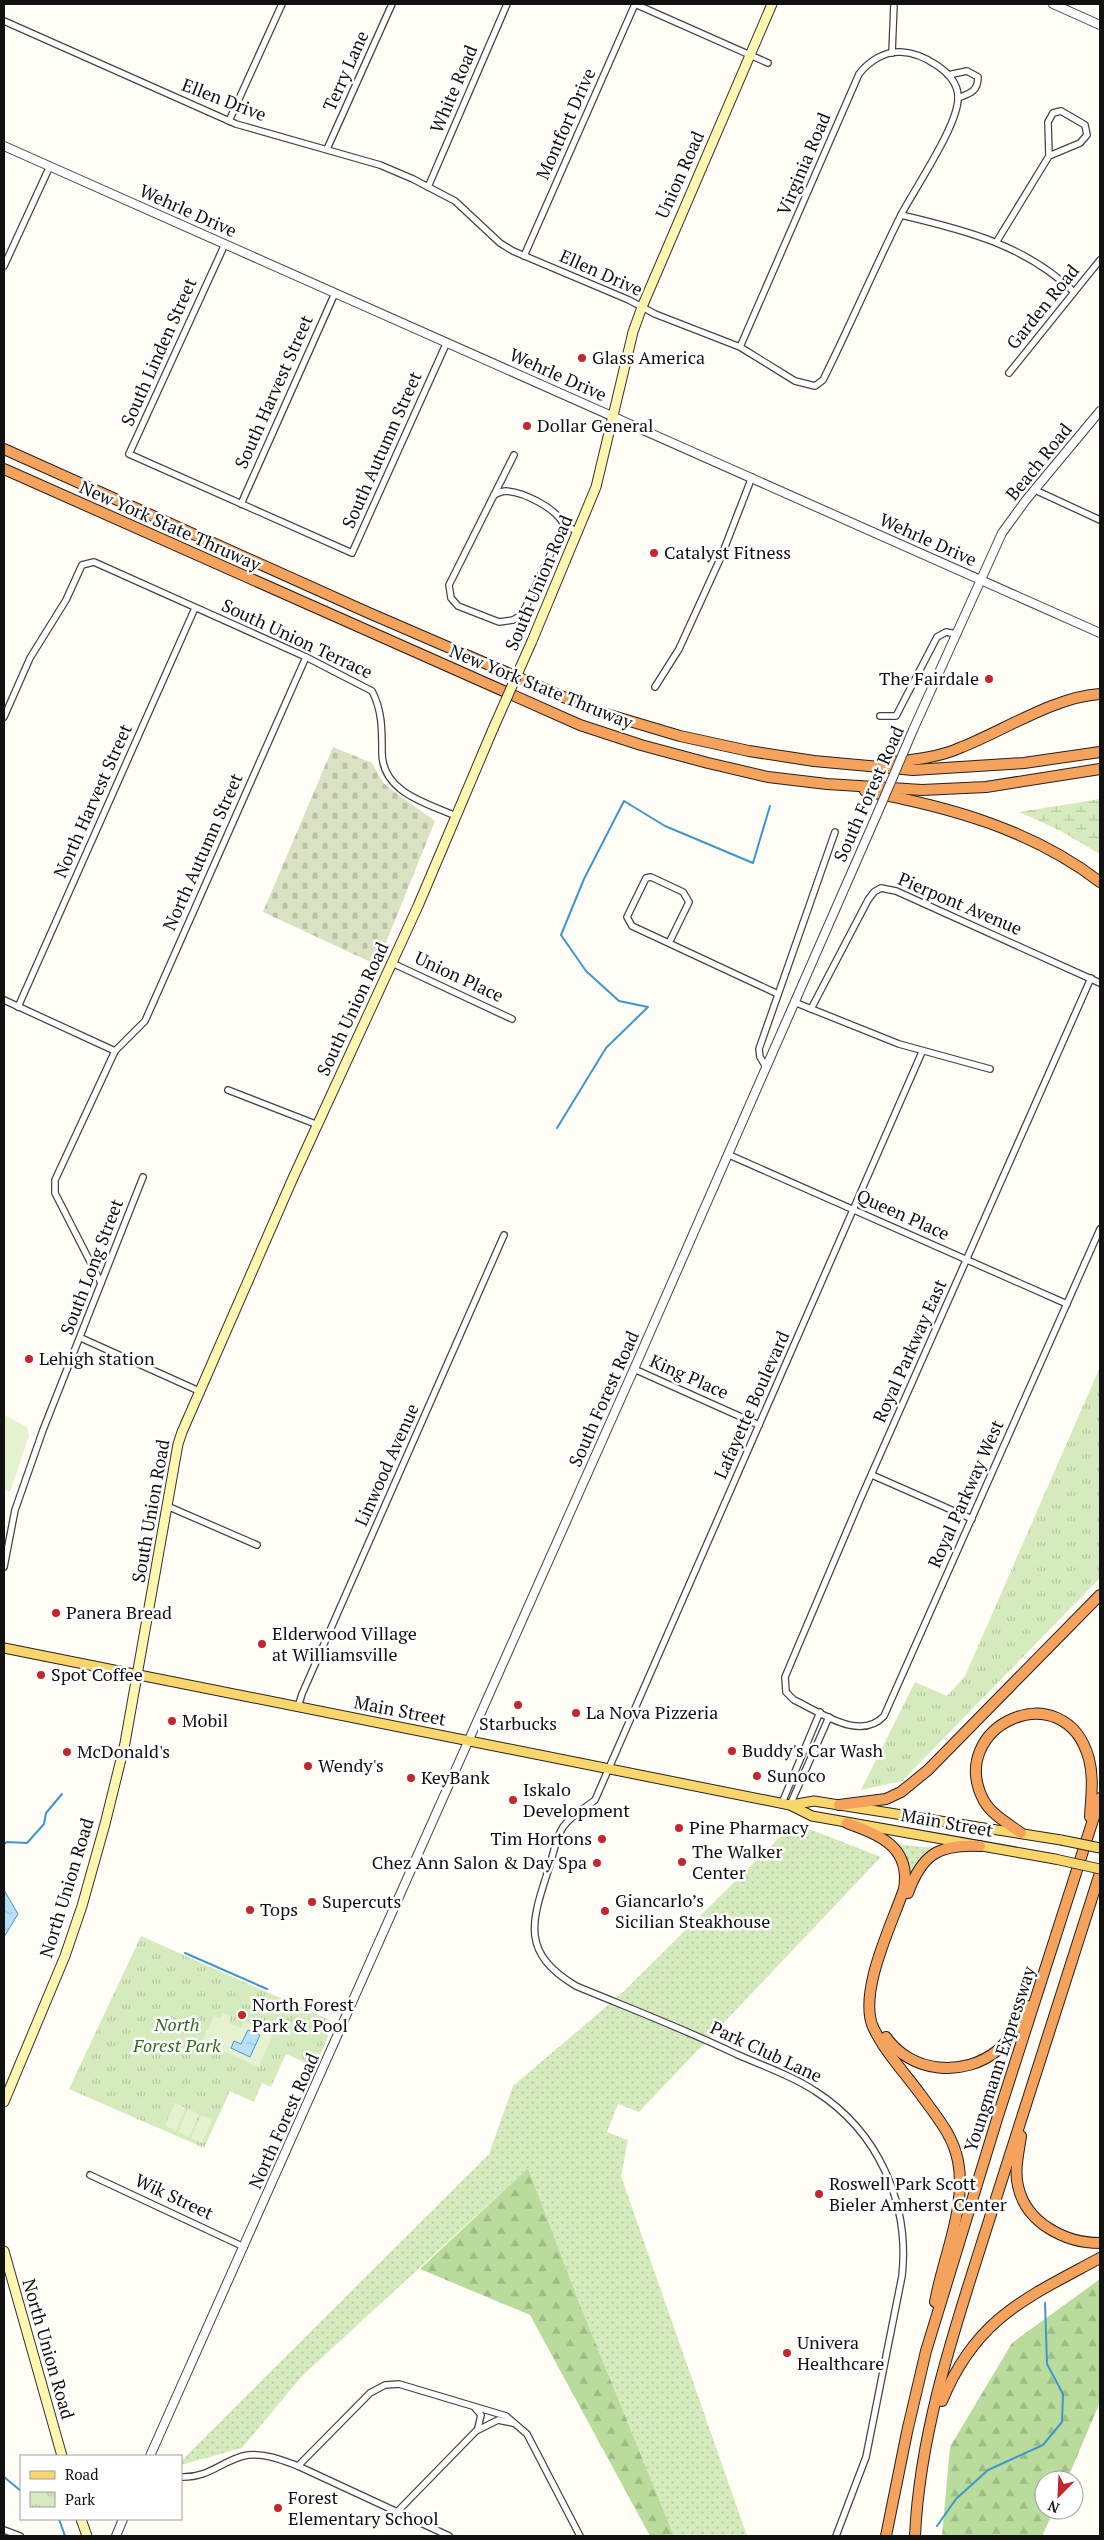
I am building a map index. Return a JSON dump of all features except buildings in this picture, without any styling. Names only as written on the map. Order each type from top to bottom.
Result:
[{"type":"highway","name":"New York State Thruway","points":[[4,449],[369,613],[596,711],[680,736],[750,751],[814,761],[913,770],[1024,763],[1100,752]]},
{"type":"highway","name":"New York State Thruway","points":[[4,469],[580,725],[641,745],[768,777],[827,784],[922,790],[986,787],[1100,769]]},
{"type":"highway","points":[[861,765],[919,759],[947,752],[1045,708],[1100,694]]},
{"type":"highway","points":[[827,784],[919,801],[983,820],[1022,835],[1100,882]]},
{"type":"highway","points":[[838,1805],[886,1799],[901,1792],[928,1770],[1100,1595]]},
{"type":"highway","points":[[1079,1616],[1100,1602]]},
{"type":"highway","points":[[1021,1833],[995,1815],[985,1802],[978,1787],[976,1769],[985,1740],[1011,1718],[1029,1713],[1042,1714],[1060,1720],[1074,1730],[1081,1740],[1090,1761],[1092,1775],[1089,1830]]},
{"type":"highway","name":"Youngmann Expressway","points":[[886,2536],[906,2432],[926,2351],[1100,1798]]},
{"type":"highway","points":[[847,1823],[878,1835],[887,1841],[900,1856],[904,1867],[906,1877],[904,1889],[870,1986],[869,2013],[882,2042],[944,2127],[955,2149],[958,2163],[958,2194],[955,2216],[936,2296],[926,2351]]},
{"type":"highway","points":[[980,1846],[953,1845],[930,1857],[917,1872],[875,1984],[873,2003],[881,2028],[893,2046],[909,2059],[937,2068],[962,2066],[979,2061],[996,2051],[1006,2042],[1039,1988]]},
{"type":"highway","points":[[914,2536],[916,2497],[949,2349],[1100,1873]]},
{"type":"highway","points":[[1024,2112],[1017,2176],[1020,2194],[1026,2205],[1040,2222],[1052,2231],[1077,2241],[1100,2243]]},
{"type":"highway","points":[[929,2432],[957,2369],[994,2321],[1026,2298],[1100,2258]]},
{"type":"main road","name":"Union Road","points":[[626,362],[642,307],[772,4]]},
{"type":"main road","name":"South Union Road","points":[[138,1675],[178,1444],[199,1391],[392,963],[579,532],[596,486],[626,362]]},
{"type":"main road","name":"Main Street","points":[[4,1648],[786,1804],[812,1816],[1055,1858],[1100,1869]]},
{"type":"main road","name":"North Union Road","points":[[4,2102],[65,1956],[82,1906],[125,1743],[138,1675]]},
{"type":"main road","name":"Main Street","points":[[786,1804],[814,1801],[1021,1833],[1100,1848]]},
{"type":"main road","name":"North Union Road","points":[[4,2251],[62,2455]]},
{"type":"main road","points":[[81,2520],[87,2536]]},
{"type":"street","points":[[229,121],[282,4]]},
{"type":"street","name":"Terry Lane","points":[[327,150],[392,4]]},
{"type":"street","name":"White Road","points":[[428,187],[507,4]]},
{"type":"street","points":[[635,4],[768,63]]},
{"type":"street","name":"Montfort Drive","points":[[524,256],[635,4]]},
{"type":"street","points":[[894,4],[892,53],[908,53],[921,58],[948,75],[956,85],[958,98],[974,92],[978,86],[978,77],[967,71],[948,75]]},
{"type":"street","points":[[1052,4],[1100,26]]},
{"type":"street","name":"Ellen Drive","points":[[4,21],[229,121],[380,165],[455,201],[500,243],[524,256],[642,307],[740,346],[795,381],[815,386],[823,380],[901,215],[952,121],[958,98]]},
{"type":"street","name":"Virginia Road","points":[[740,346],[859,74],[873,60],[892,53]]},
{"type":"street","points":[[997,241],[1049,156],[1048,122],[1053,113],[1061,111],[1085,125],[1087,135],[1080,143],[1049,156]]},
{"type":"street","name":"Wehrle Drive","points":[[4,146],[1100,633]]},
{"type":"street","points":[[4,266],[50,166]]},
{"type":"street","points":[[901,215],[972,232],[997,241],[1029,257],[1058,277],[1074,292]]},
{"type":"street","name":"South Linden Street","points":[[225,244],[129,454],[241,504]]},
{"type":"street","name":"Garden Road","points":[[1009,372],[1100,260]]},
{"type":"street","name":"South Harvest Street","points":[[241,504],[335,293]]},
{"type":"street","name":"South Autumn Street","points":[[241,504],[352,553],[447,342]]},
{"type":"street","name":"Beach Road","points":[[1002,533],[1100,411]]},
{"type":"street","points":[[514,455],[449,585],[451,598],[458,606],[500,622],[513,620],[522,615],[564,525]]},
{"type":"street","points":[[655,686],[676,655],[724,548],[752,478]]},
{"type":"street","points":[[1035,490],[1100,520]]},
{"type":"street","points":[[494,495],[504,491],[522,495],[560,516],[564,525],[579,532]]},
{"type":"street","name":"South Forest Road","points":[[467,1741],[634,1369],[913,730],[1002,533]]},
{"type":"street","name":"South Union Terrace","points":[[4,716],[30,658],[66,600],[82,565],[94,562],[306,658],[372,691],[381,715],[384,767],[392,782],[408,796],[456,816]]},
{"type":"street","name":"North Harvest Street","points":[[18,1007],[195,608]]},
{"type":"street","points":[[880,716],[896,716],[937,637],[946,632],[956,634]]},
{"type":"street","name":"North Autumn Street","points":[[115,1051],[145,1021],[306,658]]},
{"type":"street","name":"South Forest Road","points":[[766,1067],[760,1057],[759,1049],[835,832]]},
{"type":"street","points":[[669,943],[689,902],[683,892],[651,877],[646,878],[626,917],[632,926],[778,994]]},
{"type":"street","name":"Pierpont Avenue","points":[[811,1009],[868,900],[874,892],[881,888],[896,891],[1100,982]]},
{"type":"street","name":"Union Place","points":[[392,963],[512,1018]]},
{"type":"street","name":"Royal Parkway East","points":[[829,1717],[790,1696],[784,1686],[784,1681],[872,1475],[1091,978]]},
{"type":"street","points":[[4,1000],[115,1051],[54,1186],[55,1193],[101,1283]]},
{"type":"street","points":[[794,1002],[922,1052],[990,1069]]},
{"type":"street","name":"Lafayette Boulevard","points":[[607,1769],[922,1052]]},
{"type":"street","points":[[228,1090],[318,1125]]},
{"type":"street","name":"Queen Place","points":[[727,1154],[1067,1304]]},
{"type":"street","name":"South Long Street","points":[[4,1567],[15,1510],[43,1430],[144,1177]]},
{"type":"street","name":"Royal Parkway West","points":[[829,1717],[861,1728],[874,1725],[884,1716],[1100,1229]]},
{"type":"street","name":"Linwood Avenue","points":[[298,1708],[302,1694],[504,1235]]},
{"type":"street","points":[[81,1338],[199,1391]]},
{"type":"street","name":"King Place","points":[[634,1369],[759,1425]]},
{"type":"street","points":[[872,1475],[972,1519]]},
{"type":"street","points":[[167,1506],[256,1545]]},
{"type":"street","points":[[786,1804],[820,1712]]},
{"type":"street","points":[[786,1804],[829,1717]]},
{"type":"street","name":"North Forest Road","points":[[150,2455],[467,1741]]},
{"type":"street","name":"Park Club Lane","points":[[607,1769],[595,1800],[573,1815],[562,1829],[543,1887],[533,1925],[536,1943],[546,1962],[564,1979],[576,1986],[709,2041],[791,2077],[817,2091],[844,2113],[866,2138],[881,2162],[895,2195],[901,2220],[904,2246],[898,2302],[866,2457],[836,2536]]},
{"type":"street","name":"Wik Street","points":[[90,2175],[244,2247]]},
{"type":"street","points":[[298,2466],[370,2393],[386,2385],[400,2384],[506,2416],[520,2426],[527,2434],[580,2536]]},
{"type":"street","points":[[397,2512],[476,2431],[481,2415],[473,2406]]},
{"type":"street","points":[[476,2431],[498,2420],[520,2426]]},
{"type":"street","points":[[182,2477],[205,2475],[248,2455],[273,2457],[298,2466],[449,2536]]},
{"type":"street","points":[[116,2536],[123,2520]]},
{"type":"street","points":[[4,2530],[20,2536]]},
{"type":"green space","points":[[333,747],[372,763],[384,784],[435,821],[377,965],[263,912]]},
{"type":"green space","points":[[1100,799],[1100,854],[1059,830],[1019,812]]},
{"type":"green space","points":[[1100,1367],[1100,1578],[902,1781],[861,1790],[915,1682],[947,1696],[965,1676]]},
{"type":"green space","points":[[4,1415],[27,1427],[29,1436],[10,1492],[4,1490]]},
{"type":"green space","points":[[794,1823],[881,1857],[639,2112],[618,2104],[607,2132],[628,2140],[621,2176],[747,2536],[674,2536],[582,2310],[528,2168],[302,2376],[242,2448],[182,2465],[182,2460],[489,2154],[513,2086],[621,1994]]},
{"type":"green space","points":[[896,1844],[940,1849],[910,1876]]},
{"type":"green space","name":"North Forest Park","points":[[141,1936],[334,2022],[315,2067],[286,2054],[271,2087],[262,2083],[254,2102],[230,2091],[204,2148],[69,2089]]},
{"type":"green space","points":[[223,2013],[231,2017],[229,2023],[241,2028],[244,2022],[273,2034],[259,2067],[202,2041],[214,2016],[220,2018]]},
{"type":"green space","points":[[175,2103],[186,2108],[176,2131],[165,2126]]},
{"type":"green space","points":[[188,2109],[199,2114],[189,2137],[178,2132]]},
{"type":"green space","points":[[201,2115],[212,2120],[202,2143],[191,2138]]},
{"type":"green space","points":[[528,2168],[582,2310],[674,2536],[650,2536],[530,2315],[420,2269]]},
{"type":"green space","points":[[1100,2279],[1100,2402],[1071,2470],[1034,2470],[1034,2520],[1049,2520],[1042,2536],[942,2536],[950,2447],[1012,2343]]},
{"type":"water","points":[[4,1890],[18,1914],[4,1937]]},
{"type":"water","points":[[248,2030],[260,2035],[250,2057],[231,2048],[234,2041],[241,2044]]},
{"type":"waterway","points":[[557,1128],[606,1048],[648,1007],[619,1001],[586,971],[561,935],[584,879],[624,801],[665,826],[753,863],[770,806]]},
{"type":"waterway","points":[[4,1844],[7,1842],[27,1843],[44,1824],[46,1813],[62,1794]]},
{"type":"waterway","points":[[185,1953],[267,1989]]},
{"type":"waterway","points":[[937,2526],[956,2499],[988,2470],[1043,2445],[1062,2422],[1063,2394],[1047,2364],[1045,2303]]},
{"type":"waterway","points":[[4,2477],[20,2490]]},
{"type":"waterway","points":[[59,2520],[65,2536]]},
{"type":"place","name":"Glass America","points":[[582,358]]},
{"type":"place","name":"Dollar General","points":[[527,426]]},
{"type":"place","name":"Catalyst Fitness","points":[[654,553]]},
{"type":"place","name":"The Fairdale","points":[[989,679]]},
{"type":"place","name":"Lehigh station","points":[[29,1359]]},
{"type":"place","name":"Panera Bread","points":[[56,1613]]},
{"type":"place","name":"Elderwood Village at Williamsville","points":[[262,1644]]},
{"type":"place","name":"Spot Coffee","points":[[41,1675]]},
{"type":"place","name":"Starbucks","points":[[518,1705]]},
{"type":"place","name":"La Nova Pizzeria","points":[[576,1713]]},
{"type":"place","name":"Mobil","points":[[172,1721]]},
{"type":"place","name":"Buddy's Car Wash","points":[[732,1751]]},
{"type":"place","name":"McDonald's","points":[[67,1752]]},
{"type":"place","name":"Wendy's","points":[[308,1766]]},
{"type":"place","name":"Sunoco","points":[[757,1776]]},
{"type":"place","name":"KeyBank","points":[[411,1778]]},
{"type":"place","name":"Iskalo Development","points":[[513,1800]]},
{"type":"place","name":"Pine Pharmacy","points":[[679,1828]]},
{"type":"place","name":"Tim Hortons","points":[[602,1839]]},
{"type":"place","name":"The Walker Center","points":[[682,1862]]},
{"type":"place","name":"Chez Ann Salon & Day Spa","points":[[597,1863]]},
{"type":"place","name":"Supercuts","points":[[312,1902]]},
{"type":"place","name":"Tops","points":[[250,1910]]},
{"type":"place","name":"Giancarlo’s Sicilian Steakhouse","points":[[605,1911]]},
{"type":"place","name":"North Forest Park & Pool","points":[[242,2015]]},
{"type":"place","name":"Roswell Park Scott Bieler Amherst Center","points":[[819,2194]]},
{"type":"place","name":"Univera Healthcare","points":[[787,2353]]},
{"type":"place","name":"Forest Elementary School","points":[[278,2508]]}]
